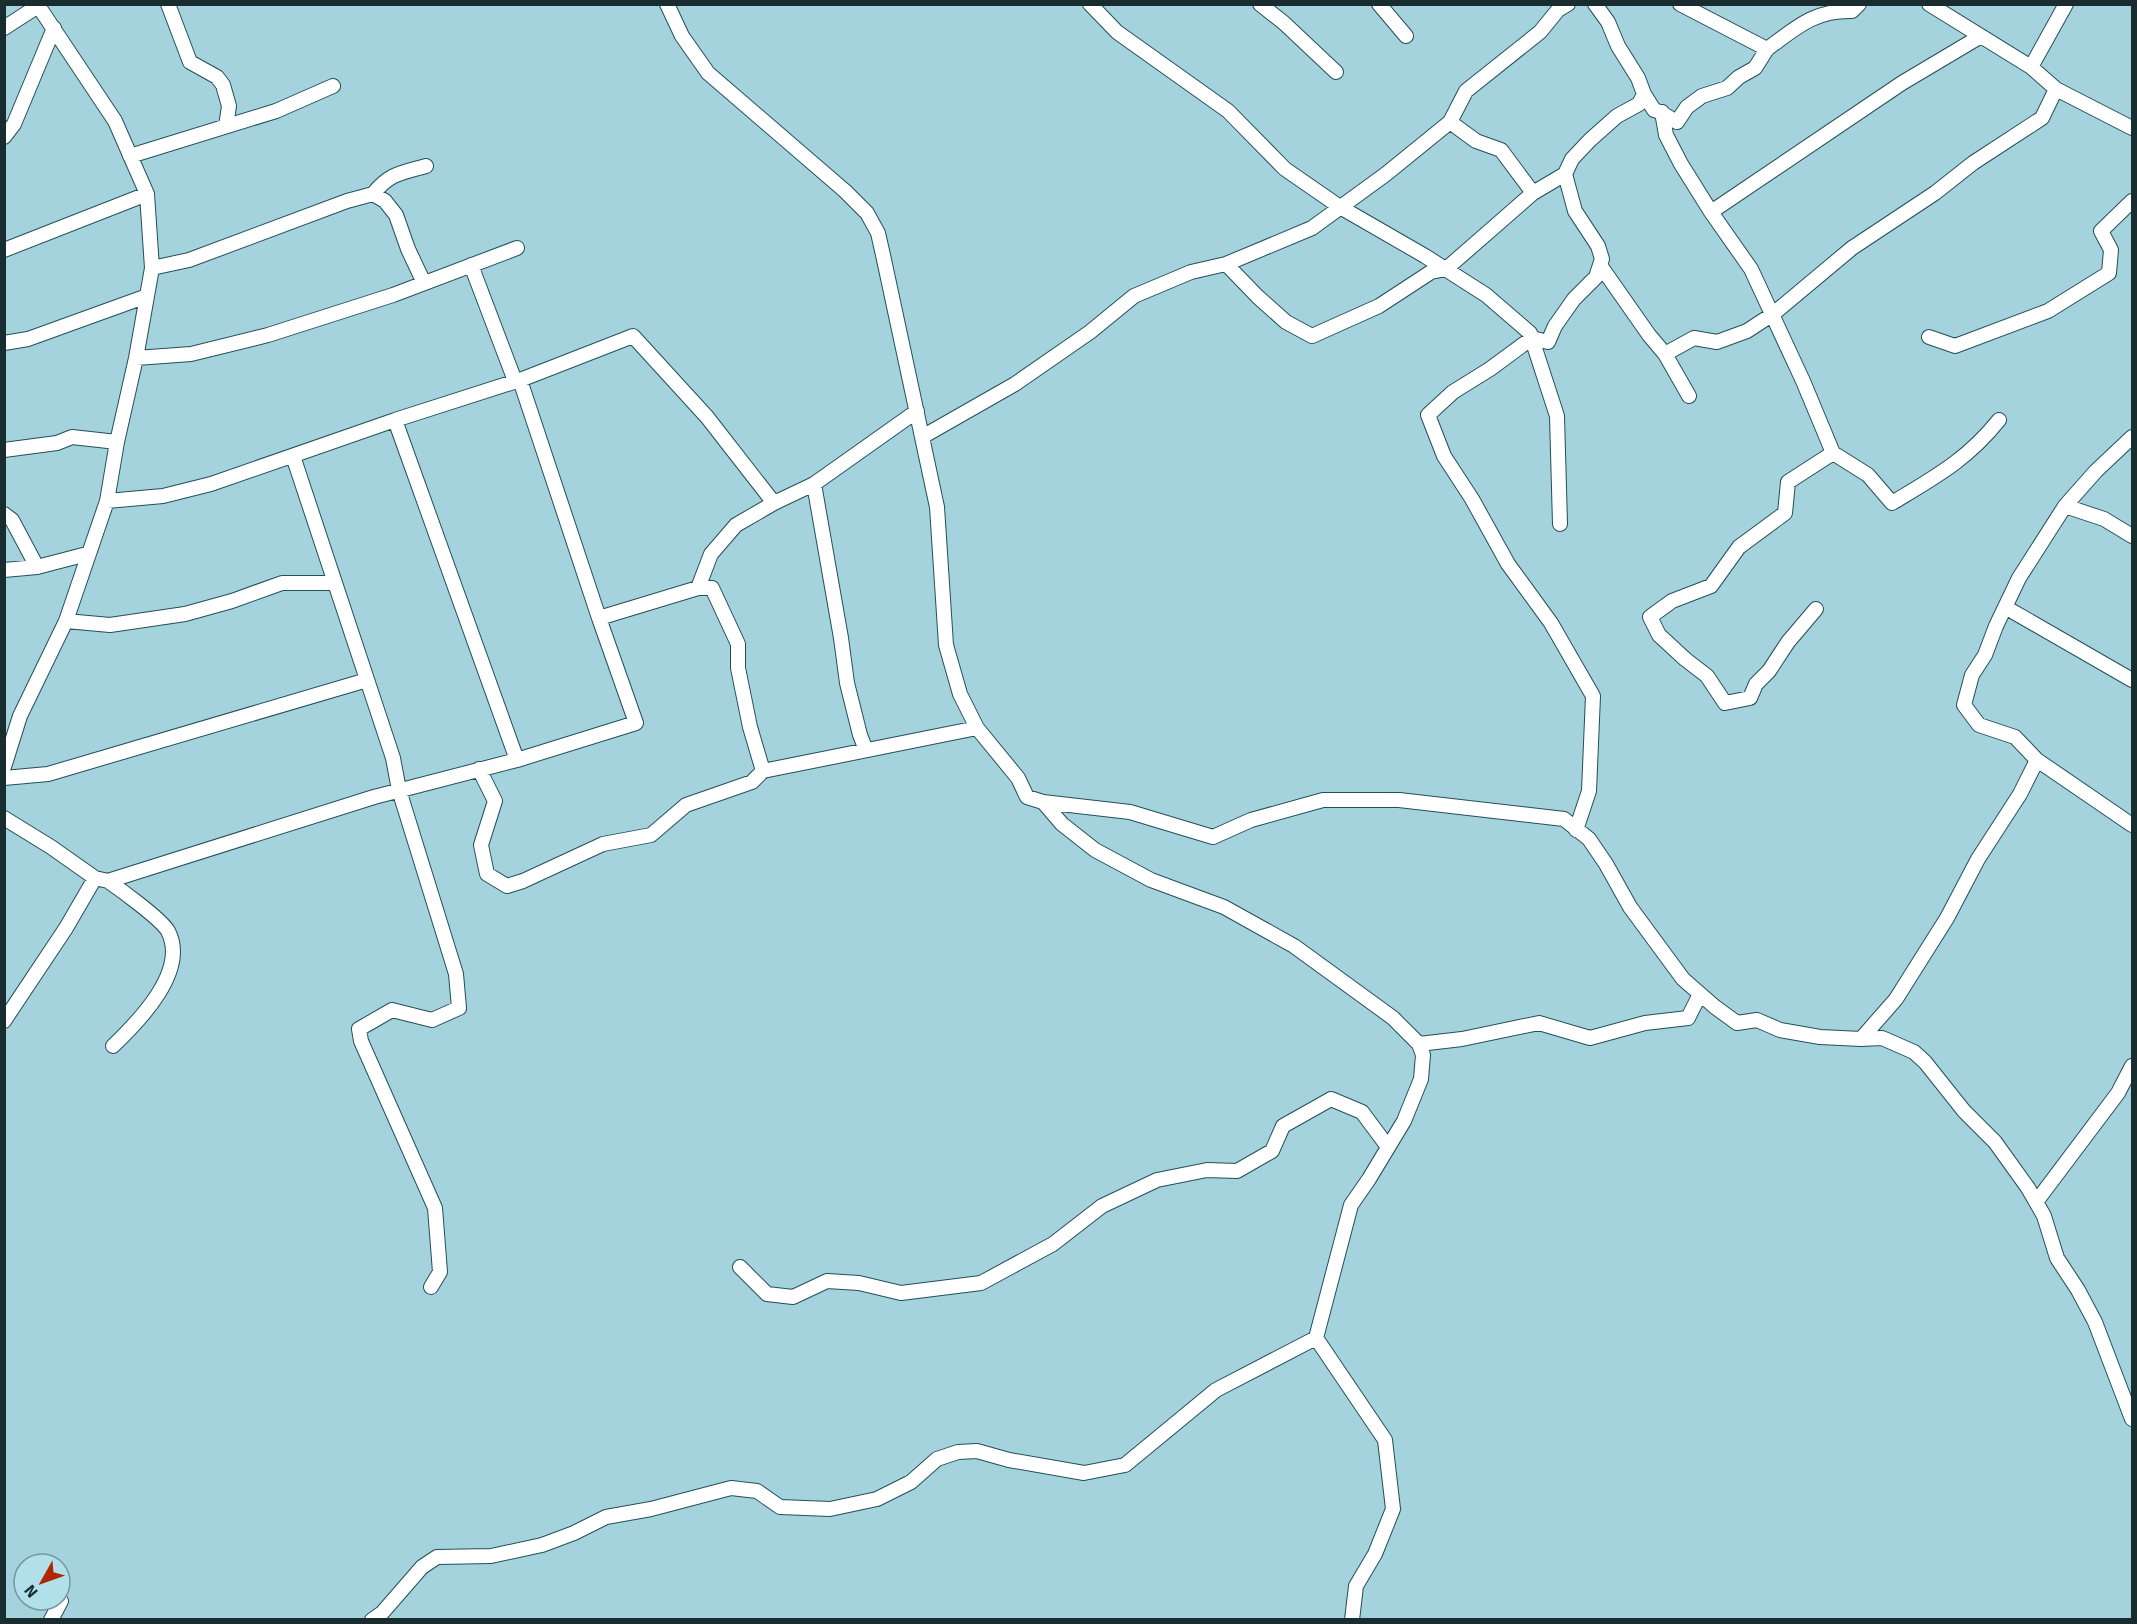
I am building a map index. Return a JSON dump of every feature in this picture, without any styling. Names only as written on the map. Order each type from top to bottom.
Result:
[{"type":"street","points":[[168,4],[190,62],[217,77],[223,85],[229,106],[226,126]]},
{"type":"street","points":[[667,4],[682,36],[708,73],[845,191],[873,221],[883,255],[937,507],[946,645],[960,694],[977,728],[1018,778],[1027,797],[1043,802],[1130,812],[1213,837],[1251,820],[1323,800],[1399,800],[1564,819],[1589,839],[1630,907],[1683,979],[1737,1023],[1757,1020],[1780,1030],[1820,1036],[1882,1038],[1914,1052],[1964,1111],[1995,1142],[2036,1202],[2044,1216],[2057,1258],[2095,1322],[2133,1419]]},
{"type":"street","points":[[1090,4],[1117,32],[1228,111],[1285,168],[1340,207],[1486,295],[1530,333],[1557,416],[1560,524]]},
{"type":"street","points":[[1260,4],[1284,23],[1335,72]]},
{"type":"street","points":[[1379,4],[1406,36]]},
{"type":"street","points":[[922,437],[1015,384],[1090,332],[1134,297],[1191,272],[1226,264],[1312,228],[1386,174],[1450,122],[1466,91],[1540,32],[1558,10],[1568,4]]},
{"type":"street","points":[[1595,4],[1608,22],[1618,46],[1654,110],[1662,111],[1668,118],[1677,122],[1687,107],[1702,96],[1727,88],[1739,77],[1755,68],[1767,49],[1810,17],[1852,11],[1859,4]]},
{"type":"street","points":[[1680,4],[1767,49]]},
{"type":"street","points":[[1929,4],[2031,66],[2056,89],[2133,128]]},
{"type":"street","points":[[2031,66],[2067,4]]},
{"type":"street","points":[[4,28],[37,5],[115,121],[147,194],[152,268],[107,501],[66,621],[20,716],[4,767]]},
{"type":"street","points":[[4,137],[14,124],[54,28]]},
{"type":"street","points":[[1711,212],[1902,83],[1981,36]]},
{"type":"street","points":[[130,156],[276,111],[333,86]]},
{"type":"street","points":[[1665,354],[1694,339],[1717,342],[1747,331],[1773,314],[1851,248],[1935,193],[1972,163],[2042,118],[2056,89]]},
{"type":"street","points":[[1226,264],[1286,322],[1312,336],[1379,306],[1431,272],[1446,269],[1533,193],[1565,174],[1572,159],[1590,140],[1617,116],[1640,104],[1644,94]]},
{"type":"street","points":[[1662,111],[1666,135],[1681,164],[1751,269],[1833,453],[1868,475],[1892,503],[1958,462],[1983,440],[1999,420]]},
{"type":"street","points":[[1450,122],[1476,141],[1502,150],[1533,193]]},
{"type":"street","points":[[152,268],[189,260],[329,207],[373,194],[383,181],[394,175],[426,166]]},
{"type":"street","points":[[1532,338],[1548,342],[1555,326],[1574,299],[1596,278],[1602,259],[1598,246],[1575,211],[1565,174]]},
{"type":"street","points":[[4,250],[147,194]]},
{"type":"street","points":[[373,194],[385,201],[396,215],[408,249],[424,283]]},
{"type":"street","points":[[1929,337],[1955,346],[2048,311],[2109,273],[2111,250],[2101,231],[2133,201]]},
{"type":"street","points":[[136,358],[191,354],[268,335],[424,283],[517,248]]},
{"type":"street","points":[[4,1021],[101,879],[399,790],[517,760],[636,723],[518,380],[471,265]]},
{"type":"street","points":[[1600,265],[1665,354],[1689,396]]},
{"type":"street","points":[[4,343],[28,339],[147,296]]},
{"type":"street","points":[[107,501],[163,496],[211,483],[518,380],[633,336],[707,417],[774,503]]},
{"type":"street","points":[[1532,338],[1490,369],[1453,392],[1428,415],[1444,456],[1472,499],[1508,564],[1551,623],[1593,696],[1588,791],[1576,830]]},
{"type":"street","points":[[698,588],[711,554],[736,525],[814,484],[917,411]]},
{"type":"street","points":[[395,420],[517,760]]},
{"type":"street","points":[[4,450],[57,444],[72,437],[117,442]]},
{"type":"street","points":[[2133,437],[2096,471],[2065,506],[2019,578],[1984,655],[1972,675],[1965,705],[1979,725],[2014,737],[2037,760],[2133,825]]},
{"type":"street","points":[[1816,609],[1788,642],[1769,671],[1756,684],[1750,698],[1725,703],[1707,676],[1659,635],[1650,617],[1672,601],[1711,586],[1739,546],[1785,513],[1788,482],[1833,453]]},
{"type":"street","points":[[293,456],[393,758],[399,790],[456,974],[459,1008],[432,1020],[392,1010],[359,1029],[361,1041],[435,1208],[440,1272],[431,1287]]},
{"type":"street","points":[[814,484],[841,638],[846,683],[866,750]]},
{"type":"street","points":[[2065,506],[2104,519],[2133,536]]},
{"type":"street","points":[[4,514],[12,520],[36,567]]},
{"type":"street","points":[[4,570],[36,567],[87,554]]},
{"type":"street","points":[[66,621],[110,625],[185,614],[232,601],[282,583],[334,583]]},
{"type":"street","points":[[599,618],[698,588],[712,588],[738,644],[738,668],[750,727],[763,771]]},
{"type":"street","points":[[2005,607],[2133,680]]},
{"type":"street","points":[[4,778],[48,774],[367,680]]},
{"type":"street","points":[[4,713],[20,716]]},
{"type":"street","points":[[479,769],[495,801],[481,845],[487,874],[507,886],[523,881],[603,844],[651,835],[686,805],[752,782],[763,771],[977,728]]},
{"type":"street","points":[[1861,1039],[1901,990],[1947,918],[1978,859],[2020,794],[2037,760]]},
{"type":"street","points":[[372,1620],[382,1613],[422,1567],[437,1557],[491,1556],[542,1545],[574,1533],[606,1517],[651,1509],[731,1488],[757,1491],[780,1507],[830,1509],[877,1499],[911,1482],[937,1459],[958,1452],[977,1450],[1009,1460],[1084,1473],[1125,1465],[1216,1390],[1316,1338],[1351,1205],[1404,1121],[1421,1079],[1423,1055],[1419,1044],[1393,1018],[1294,946],[1224,907],[1151,880],[1095,850],[1062,824],[1043,802]]},
{"type":"street","points":[[4,818],[136,901],[168,931],[172,946],[172,959],[163,987],[140,1020],[113,1046]]},
{"type":"street","points":[[1419,1044],[1462,1039],[1539,1023],[1590,1038],[1645,1023],[1688,1018],[1700,994]]},
{"type":"street","points":[[2036,1202],[2118,1093],[2133,1066]]},
{"type":"street","points":[[740,1267],[766,1293],[793,1297],[827,1281],[859,1283],[901,1293],[981,1283],[1053,1244],[1102,1206],[1157,1180],[1207,1170],[1237,1171],[1272,1151],[1283,1126],[1331,1099],[1362,1112],[1388,1146]]},
{"type":"street","points":[[1316,1338],[1385,1440],[1393,1509],[1375,1554],[1356,1586],[1352,1620]]}]
